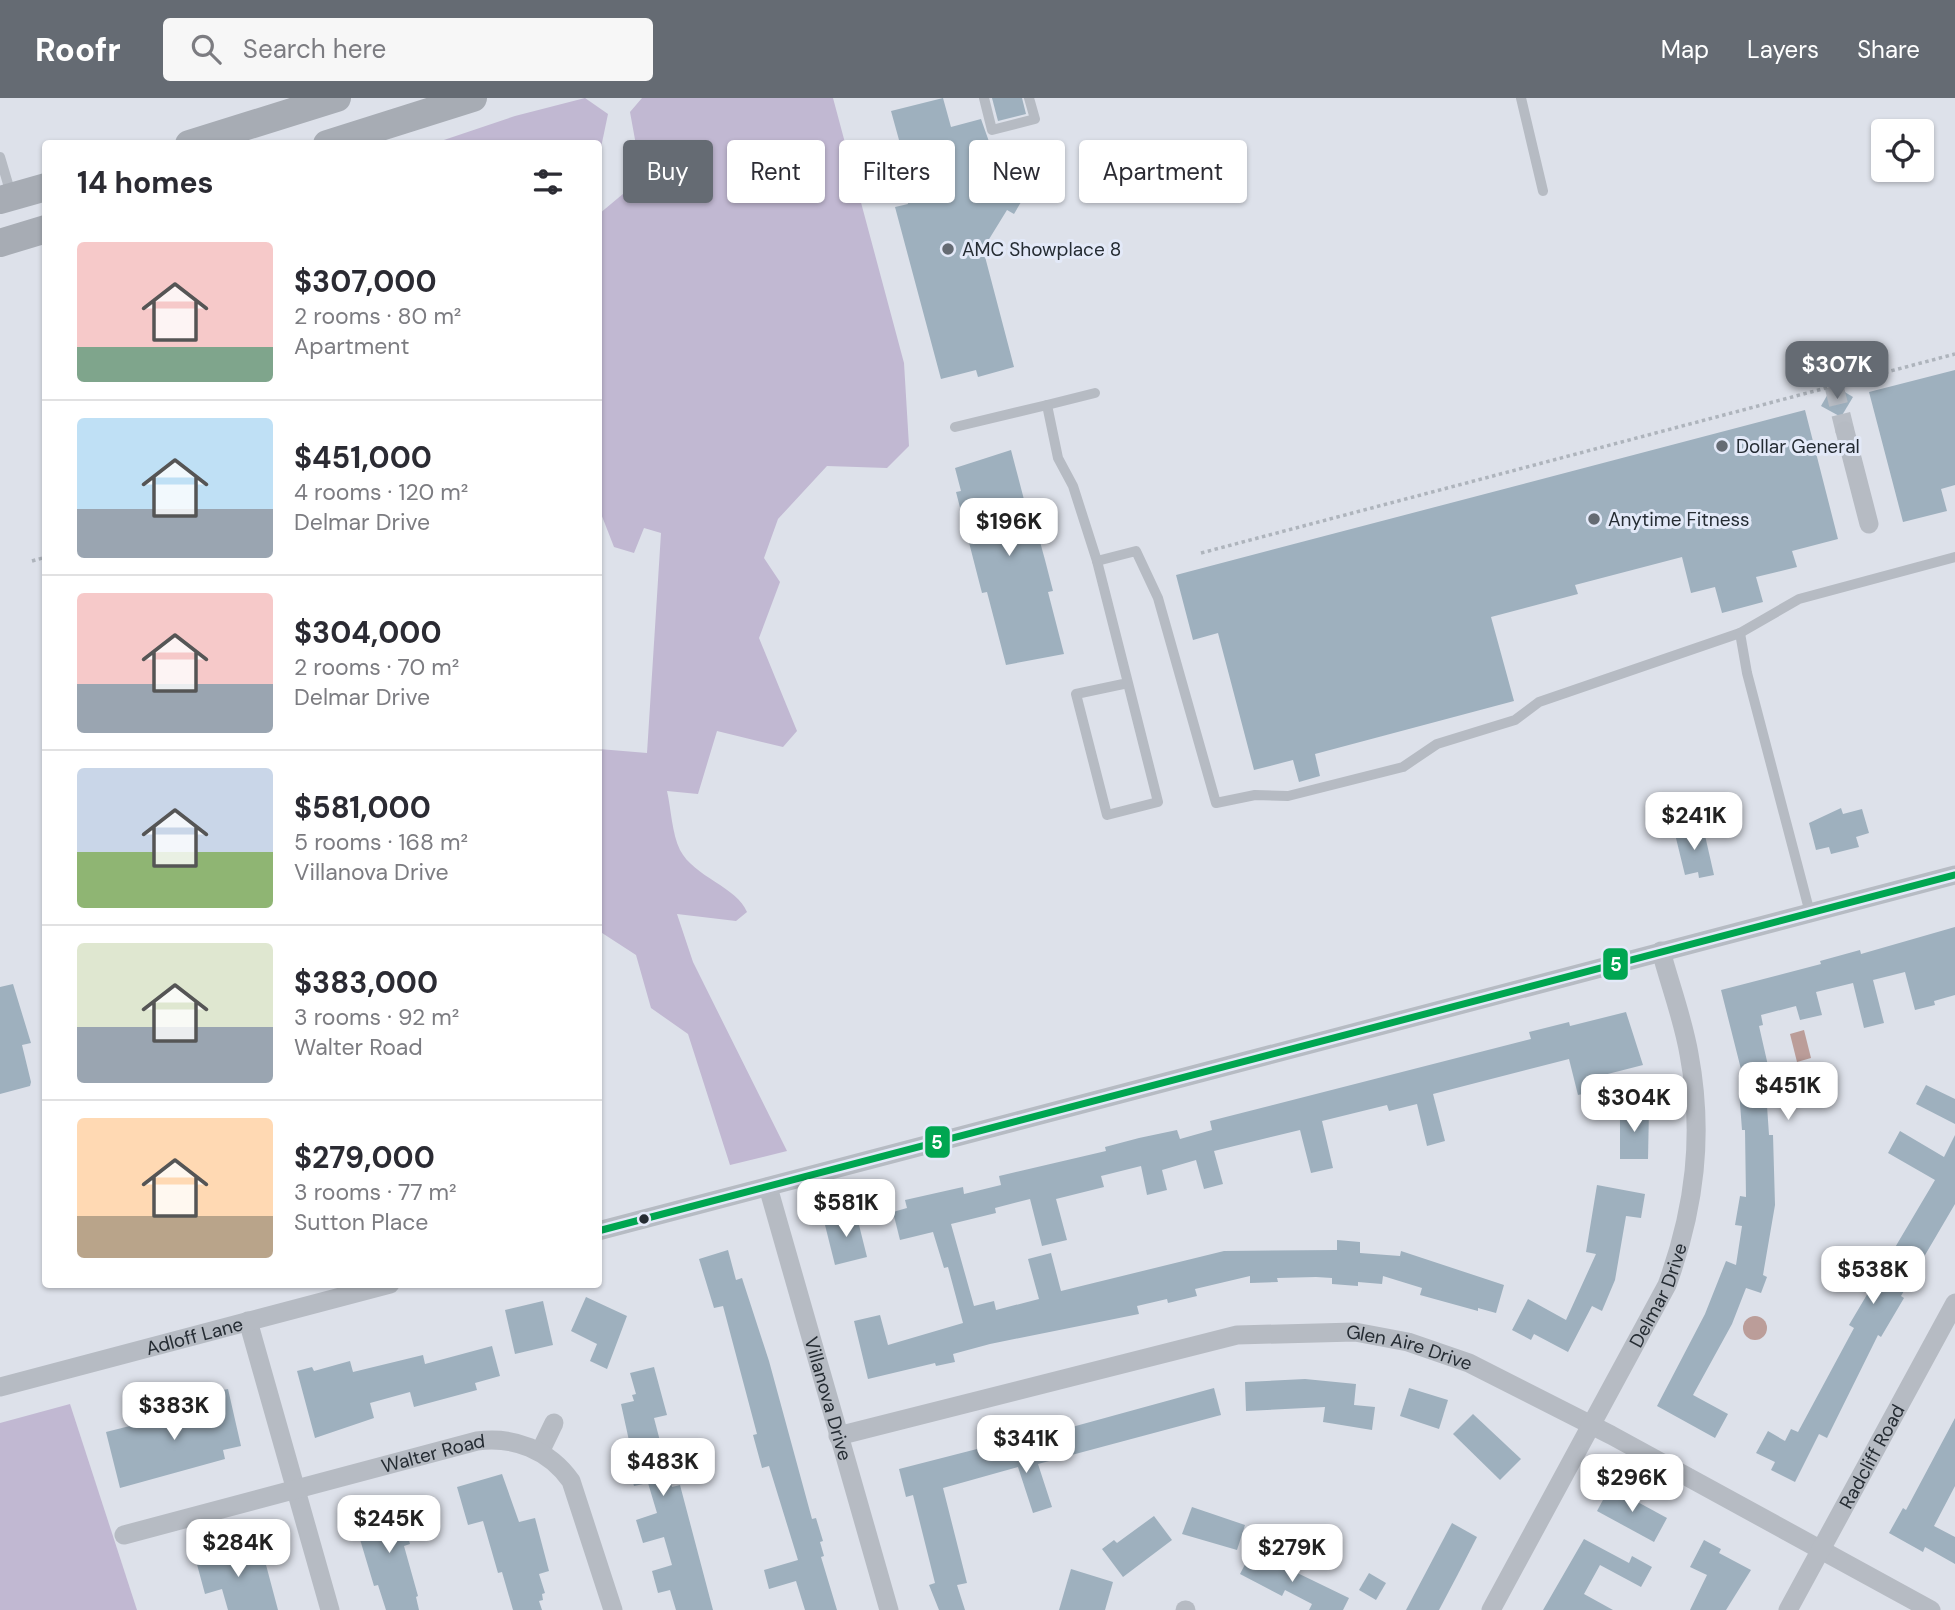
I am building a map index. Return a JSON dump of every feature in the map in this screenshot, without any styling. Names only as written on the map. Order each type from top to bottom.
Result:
[{"type":"main road","points":[[202,140],[337,98]]},
{"type":"main road","points":[[340,140],[473,98]]},
{"type":"main road","points":[[6,199],[42,188]]},
{"type":"main road","points":[[0,243],[42,230]]},
{"type":"street","points":[[1845,430],[1869,524]]},
{"type":"street","points":[[602,1230],[1955,875]]},
{"type":"street","name":"Delmar Drive","points":[[1491,1610],[1667,1284],[1683,1241],[1693,1195],[1696,1106],[1689,1052],[1661,951]]},
{"type":"street","name":"Villanova Drive","points":[[768,1186],[889,1610]]},
{"type":"street","name":"Adloff Lane","points":[[0,1387],[375,1288]]},
{"type":"street","name":"Radcliff Road","points":[[1788,1610],[1955,1303]]},
{"type":"street","points":[[248,1321],[330,1610]]},
{"type":"street","name":"Glen Aire Drive","points":[[838,1436],[1237,1335],[1355,1332],[1408,1342],[1469,1363],[1591,1425],[1931,1610]]},
{"type":"street","points":[[554,1423],[540,1452],[562,1468],[578,1496],[612,1610]]},
{"type":"street","name":"Walter Road","points":[[124,1535],[477,1441],[506,1440],[540,1452]]},
{"type":"lane","points":[[984,98],[992,130],[1035,119],[1029,98]]},
{"type":"lane","points":[[1521,98],[1543,191]]},
{"type":"lane","points":[[0,157],[6,199]]},
{"type":"lane","points":[[955,427],[1096,393]]},
{"type":"lane","points":[[1047,405],[1058,458],[1073,486],[1097,561],[1128,683],[1158,802],[1107,815],[1076,694],[1128,683]]},
{"type":"lane","points":[[1097,561],[1136,551],[1158,598],[1216,803],[1255,795],[1288,796],[1403,767],[1437,744],[1515,720],[1539,702],[1740,633],[1799,599],[1955,557]]},
{"type":"lane","points":[[1740,633],[1747,673],[1810,913]]},
{"type":"path","points":[[1201,553],[1955,354]]},
{"type":"path","points":[[32,561],[42,558]]},
{"type":"shaded area","points":[[585,98],[608,114],[602,143],[602,140],[444,140],[515,116]]},
{"type":"shaded area","points":[[642,98],[833,98],[844,140],[839,140],[839,203],[861,203],[904,363],[909,446],[887,468],[827,466],[778,519],[764,558],[780,582],[759,638],[797,731],[783,747],[717,731],[698,794],[667,791],[673,829],[680,850],[695,868],[742,903],[747,912],[736,921],[677,914],[693,962],[787,1151],[730,1165],[688,1034],[651,1008],[636,955],[602,933],[602,749],[647,753],[661,533],[644,528],[634,553],[614,547],[602,516],[602,211],[623,194],[623,203],[713,203],[713,140],[635,140],[630,112]]},
{"type":"shaded area","points":[[1804,1030],[1811,1058],[1797,1062],[1790,1034]]},
{"type":"shaded area","points":[[1755,1316],[1766,1323],[1767,1328],[1760,1339],[1755,1340],[1744,1333],[1743,1328],[1750,1317]]},
{"type":"shaded area","points":[[70,1404],[137,1610],[0,1610],[0,1423]]},
{"type":"building","points":[[943,98],[951,127],[981,119],[988,140],[969,140],[969,203],[1020,203],[1014,214],[1007,210],[983,249],[1014,367],[978,377],[976,370],[941,379],[895,207],[908,203],[955,203],[955,140],[899,140],[891,111]]},
{"type":"building","points":[[992,98],[1022,98],[1026,114],[998,121]]},
{"type":"building","points":[[1955,370],[1955,485],[1941,489],[1947,511],[1903,522],[1869,392]]},
{"type":"building","points":[[1833,385],[1853,397],[1841,417],[1821,406]]},
{"type":"building","points":[[1805,410],[1838,539],[1792,551],[1797,567],[1756,577],[1763,602],[1722,613],[1715,587],[1691,593],[1682,557],[1575,585],[1578,594],[1491,617],[1514,701],[1315,754],[1320,776],[1299,782],[1293,760],[1254,770],[1218,633],[1193,640],[1176,575]]},
{"type":"building","points":[[1011,450],[1027,511],[1031,509],[1045,560],[1053,591],[1048,592],[1064,654],[1006,665],[987,592],[982,593],[956,492],[961,491],[955,468]]},
{"type":"building","points":[[1678,803],[1683,822],[1656,828],[1651,809]]},
{"type":"building","points":[[1841,808],[1843,814],[1862,809],[1869,833],[1856,837],[1859,847],[1831,854],[1829,847],[1816,850],[1809,823]]},
{"type":"building","points":[[1692,825],[1694,833],[1704,831],[1714,875],[1699,878],[1698,872],[1685,875],[1674,830]]},
{"type":"building","points":[[1955,927],[1955,995],[1934,1001],[1935,1005],[1915,1010],[1905,972],[1873,980],[1884,1023],[1864,1028],[1853,983],[1816,992],[1822,1015],[1800,1020],[1796,1006],[1761,1015],[1763,1025],[1759,1026],[1769,1070],[1821,1067],[1822,1088],[1766,1091],[1769,1135],[1773,1135],[1775,1205],[1763,1275],[1767,1277],[1761,1293],[1746,1288],[1732,1324],[1693,1395],[1728,1414],[1715,1438],[1657,1406],[1705,1314],[1726,1261],[1736,1265],[1742,1226],[1735,1225],[1740,1196],[1746,1197],[1745,1130],[1742,1130],[1739,1090],[1746,1089],[1721,990],[1821,964],[1820,961],[1860,950],[1861,954]]},
{"type":"building","points":[[13,984],[31,1043],[22,1045],[31,1082],[30,1086],[0,1094],[0,987]]},
{"type":"building","points":[[1626,1012],[1643,1065],[1592,1078],[1596,1091],[1578,1095],[1569,1059],[1433,1094],[1445,1141],[1427,1146],[1417,1104],[1389,1111],[1387,1105],[1322,1121],[1333,1168],[1311,1173],[1300,1130],[1214,1151],[1223,1184],[1204,1189],[1196,1160],[1162,1170],[1167,1190],[1147,1195],[1141,1166],[1101,1176],[1104,1187],[1056,1199],[1067,1240],[1042,1246],[1030,1199],[995,1208],[996,1213],[951,1224],[974,1306],[994,1301],[996,1310],[1039,1299],[1028,1259],[1051,1253],[1061,1291],[1224,1251],[1337,1250],[1337,1240],[1360,1242],[1360,1253],[1400,1256],[1401,1251],[1504,1285],[1496,1313],[1478,1308],[1478,1311],[1420,1295],[1422,1288],[1383,1276],[1382,1284],[1358,1282],[1358,1286],[1332,1284],[1332,1278],[1316,1277],[1277,1278],[1278,1282],[1250,1283],[1250,1276],[1195,1289],[1197,1296],[1168,1303],[1167,1299],[1137,1306],[1139,1314],[990,1344],[953,1354],[955,1362],[936,1366],[935,1363],[868,1379],[854,1321],[880,1315],[888,1345],[963,1323],[948,1267],[944,1268],[933,1232],[900,1240],[893,1212],[907,1208],[905,1200],[963,1187],[964,1194],[1001,1185],[999,1176],[1106,1151],[1105,1147],[1139,1138],[1177,1130],[1180,1139],[1212,1130],[1210,1121],[1531,1039],[1529,1032],[1569,1022],[1570,1026]]},
{"type":"building","points":[[1926,1085],[1955,1099],[1955,1124],[1916,1104]]},
{"type":"building","points":[[1620,1109],[1649,1109],[1648,1159],[1620,1159]]},
{"type":"building","points":[[1900,1131],[1944,1157],[1955,1135],[1955,1204],[1901,1296],[1904,1298],[1881,1337],[1878,1335],[1827,1438],[1819,1434],[1795,1482],[1771,1470],[1775,1462],[1756,1453],[1768,1431],[1785,1441],[1791,1429],[1798,1432],[1854,1328],[1849,1325],[1935,1180],[1888,1153]]},
{"type":"building","points":[[1597,1185],[1645,1194],[1641,1218],[1626,1216],[1615,1280],[1602,1311],[1592,1306],[1568,1352],[1534,1334],[1531,1340],[1512,1330],[1528,1299],[1566,1320],[1596,1254],[1586,1252]]},
{"type":"building","points":[[856,1213],[867,1257],[835,1265],[824,1221]]},
{"type":"building","points":[[728,1250],[736,1280],[742,1278],[769,1361],[812,1519],[816,1518],[823,1541],[820,1542],[824,1556],[821,1557],[837,1610],[805,1610],[796,1581],[769,1589],[764,1570],[798,1560],[769,1466],[762,1468],[753,1435],[757,1434],[723,1306],[714,1308],[699,1259]]},
{"type":"building","points":[[586,1297],[627,1316],[607,1369],[590,1361],[597,1344],[571,1331]]},
{"type":"building","points":[[543,1301],[553,1345],[515,1354],[505,1310]]},
{"type":"building","points":[[492,1346],[500,1376],[475,1383],[477,1390],[414,1407],[410,1392],[370,1403],[374,1418],[315,1438],[297,1371],[312,1367],[314,1371],[350,1361],[353,1372],[423,1355],[425,1364]]},
{"type":"building","points":[[654,1367],[667,1415],[654,1418],[672,1487],[680,1485],[713,1610],[676,1610],[670,1590],[658,1593],[652,1571],[672,1565],[664,1537],[643,1543],[636,1520],[657,1513],[648,1483],[634,1486],[627,1461],[633,1459],[621,1404],[634,1401],[632,1395],[636,1394],[630,1373]]},
{"type":"building","points":[[1305,1379],[1356,1384],[1354,1405],[1375,1407],[1372,1430],[1323,1422],[1325,1407],[1246,1411],[1245,1382]]},
{"type":"building","points":[[1214,1388],[1221,1415],[1038,1464],[1052,1507],[1033,1513],[1018,1467],[943,1488],[967,1583],[957,1585],[965,1610],[939,1610],[929,1585],[935,1583],[913,1495],[906,1497],[899,1469],[1020,1438],[1021,1441]]},
{"type":"building","points":[[1409,1388],[1448,1400],[1439,1429],[1400,1416]]},
{"type":"building","points":[[228,1389],[241,1446],[223,1450],[225,1459],[120,1488],[106,1432],[217,1404],[214,1392]]},
{"type":"building","points":[[1473,1414],[1521,1459],[1500,1480],[1453,1434]]},
{"type":"building","points":[[1955,1418],[1955,1486],[1934,1526],[1955,1537],[1955,1564],[1925,1547],[1923,1552],[1889,1533],[1903,1508],[1906,1510]]},
{"type":"building","points":[[502,1474],[519,1522],[535,1518],[549,1571],[539,1574],[545,1593],[542,1594],[543,1600],[539,1601],[542,1610],[513,1610],[502,1572],[498,1573],[483,1521],[468,1525],[457,1487]]},
{"type":"building","points":[[1610,1487],[1667,1518],[1654,1542],[1597,1511]]},
{"type":"building","points":[[397,1498],[410,1544],[404,1546],[418,1596],[419,1610],[386,1610],[378,1585],[374,1586],[359,1536],[366,1533],[362,1508]]},
{"type":"building","points":[[1192,1507],[1245,1525],[1237,1550],[1182,1534]]},
{"type":"building","points":[[1154,1516],[1172,1540],[1123,1577],[1102,1549],[1114,1540],[1117,1543]]},
{"type":"building","points":[[1452,1523],[1477,1537],[1439,1610],[1406,1610]]},
{"type":"building","points":[[1584,1539],[1629,1563],[1632,1556],[1652,1567],[1641,1587],[1600,1565],[1584,1594],[1613,1610],[1543,1610]]},
{"type":"building","points":[[1704,1540],[1721,1549],[1719,1553],[1751,1570],[1726,1610],[1690,1610],[1707,1575],[1690,1567]]},
{"type":"building","points":[[261,1546],[278,1610],[228,1610],[222,1589],[205,1594],[195,1557],[228,1548],[230,1555]]},
{"type":"building","points":[[1252,1551],[1349,1598],[1343,1610],[1309,1610],[1312,1604],[1285,1590],[1282,1596],[1240,1574]]},
{"type":"building","points":[[1071,1569],[1113,1582],[1105,1610],[1059,1610]]},
{"type":"building","points":[[1369,1573],[1386,1583],[1376,1600],[1359,1590]]},
{"type":"tunnel","points":[[1834,386],[1845,431]]},
{"type":"transit line","name":"5","points":[[602,1230],[1955,875]]},
{"type":"place","name":"AMC Showplace 8","points":[[948,249]]},
{"type":"place","name":"Dollar General","points":[[1722,446]]},
{"type":"place","name":"Anytime Fitness","points":[[1594,519]]}]
